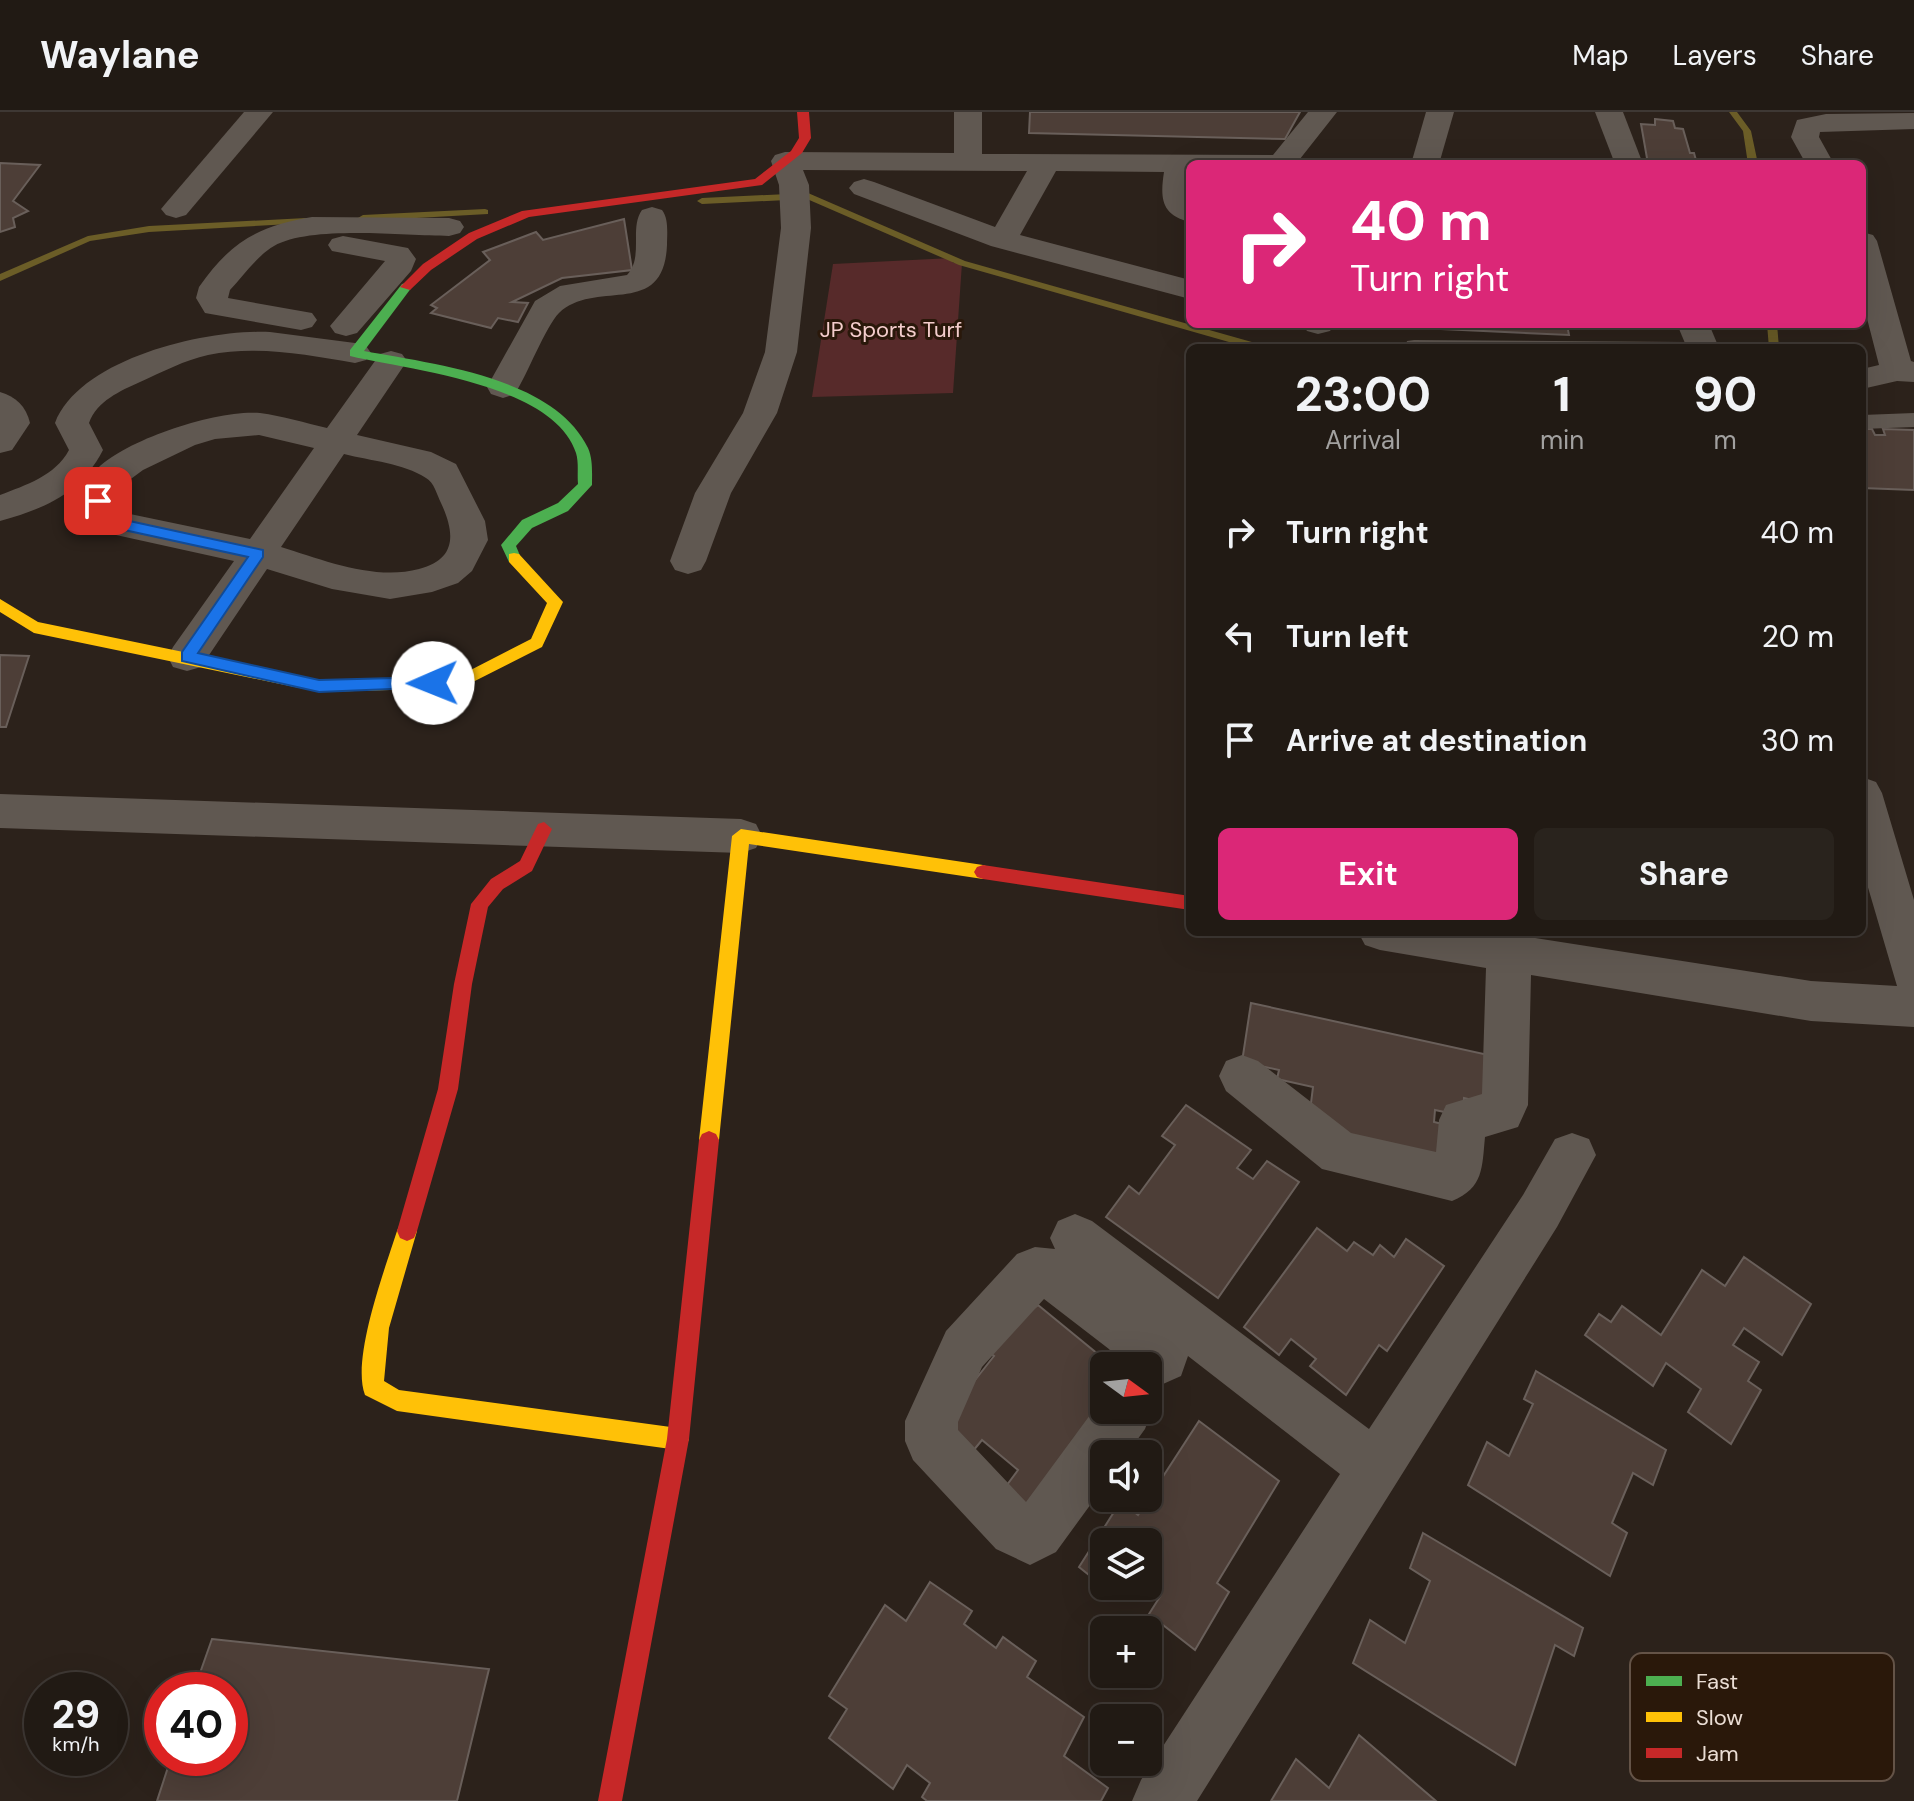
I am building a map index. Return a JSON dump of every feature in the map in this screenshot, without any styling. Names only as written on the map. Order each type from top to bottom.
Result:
[{"type":"street","points":[[176,209],[259,112]]},
{"type":"street","points":[[688,561],[713,493],[760,413],[781,352],[792,186],[796,153],[805,138],[803,112]]},
{"type":"street","points":[[968,112],[968,162]]},
{"type":"street","points":[[1283,160],[1323,112]]},
{"type":"street","points":[[1426,160],[1440,112]]},
{"type":"street","points":[[1609,112],[1627,160]]},
{"type":"street","points":[[1818,160],[1805,137],[1807,126],[1826,122],[1914,121]]},
{"type":"street","points":[[0,509],[61,484],[94,473],[131,462],[183,437],[213,428],[259,424],[419,460],[444,472],[467,521],[470,540],[459,562],[445,574],[419,583],[390,586],[332,576],[258,553],[120,524],[104,514],[98,501],[94,473],[72,423],[76,409],[107,384],[181,352],[218,343],[357,336],[411,280],[442,254],[526,214],[758,182],[792,186],[968,162],[1186,163]]},
{"type":"street","points":[[1002,240],[1046,163]]},
{"type":"street","points":[[1180,163],[1175,194],[1179,207],[1186,211]]},
{"type":"street","points":[[864,188],[1002,240],[1186,289]]},
{"type":"street","points":[[503,387],[546,308],[571,293],[636,283],[645,277],[649,266],[652,216]]},
{"type":"street","points":[[449,227],[312,226],[273,234],[260,241],[215,287],[212,298],[216,306],[357,336],[391,361],[503,387],[534,400],[566,427],[582,450],[585,485],[563,507],[527,524],[508,545]]},
{"type":"street","points":[[273,234],[397,254],[401,259],[400,265],[357,336]]},
{"type":"street","points":[[1866,253],[1906,372],[1866,378]]},
{"type":"street","points":[[187,657],[391,361]]},
{"type":"street","points":[[0,403],[11,414],[13,423],[0,442]]},
{"type":"street","points":[[470,540],[508,545]]},
{"type":"street","points":[[0,605],[34,627],[319,686],[461,682],[537,643],[555,602],[541,583],[512,557],[508,545]]},
{"type":"street","points":[[1866,807],[1914,976]]},
{"type":"street","points":[[0,811],[741,836],[1186,902]]},
{"type":"street","points":[[544,829],[526,866],[514,877],[497,884],[480,904],[463,984],[448,1089],[379,1327],[372,1360],[373,1387],[397,1400],[678,1439]]},
{"type":"street","points":[[610,1801],[678,1439],[741,836]]},
{"type":"street","points":[[1416,936],[1489,944],[1811,1001],[1914,1007]]},
{"type":"street","points":[[1242,1076],[1339,1153],[1452,1178],[1458,1169],[1463,1120],[1501,1112],[1505,1105],[1489,944]]},
{"type":"street","points":[[1162,1801],[1540,1211],[1572,1155]]},
{"type":"street","points":[[1075,1238],[1167,1354]]},
{"type":"street","points":[[1116,1424],[1037,1533],[1030,1537],[1015,1530],[932,1441],[930,1431],[931,1421],[964,1349],[1035,1271],[1048,1271],[1167,1354],[1375,1467]]},
{"type":"lane","points":[[1527,344],[1696,341]]},
{"type":"lane","points":[[1866,422],[1914,420]]},
{"type":"green space","name":"JP Sports Turf","points":[[952,258],[953,263],[962,263],[953,393],[812,397],[833,264]]},
{"type":"building","points":[[1030,112],[1300,112],[1285,139],[1029,133]]},
{"type":"building","points":[[1655,119],[1673,121],[1675,128],[1683,129],[1690,153],[1694,153],[1696,160],[1647,160],[1641,124],[1655,125]]},
{"type":"building","points":[[0,163],[40,165],[13,201],[28,211],[13,218],[15,227],[0,232]]},
{"type":"building","points":[[624,219],[632,270],[562,278],[512,302],[528,303],[518,322],[498,318],[491,328],[431,313],[437,308],[431,305],[490,260],[483,252],[536,232],[543,240]]},
{"type":"building","points":[[1420,328],[1568,328],[1569,335]]},
{"type":"building","points":[[1866,429],[1872,429],[1875,435],[1885,435],[1883,429],[1914,430],[1914,490],[1866,488]]},
{"type":"building","points":[[0,655],[29,656],[6,727],[0,727]]},
{"type":"building","points":[[1251,1003],[1493,1056],[1497,1106],[1464,1098],[1463,1116],[1435,1110],[1434,1122],[1447,1125],[1443,1170],[1308,1127],[1313,1087],[1277,1079],[1279,1070],[1242,1062]]},
{"type":"building","points":[[1186,1105],[1251,1150],[1237,1168],[1253,1179],[1267,1161],[1299,1182],[1218,1298],[1106,1217],[1129,1186],[1139,1194],[1175,1145],[1162,1136]]},
{"type":"building","points":[[1317,1228],[1347,1251],[1354,1242],[1373,1255],[1380,1245],[1394,1257],[1406,1239],[1444,1266],[1387,1351],[1379,1345],[1346,1395],[1310,1366],[1316,1359],[1291,1339],[1279,1355],[1244,1327]]},
{"type":"building","points":[[1744,1257],[1811,1304],[1782,1355],[1744,1328],[1733,1345],[1759,1362],[1748,1381],[1761,1390],[1731,1444],[1688,1412],[1701,1389],[1666,1363],[1653,1386],[1585,1335],[1599,1314],[1611,1322],[1622,1306],[1661,1335],[1702,1270],[1725,1286]]},
{"type":"building","points":[[1038,1305],[1095,1352],[1090,1352],[1090,1424],[1103,1424],[1028,1524],[998,1497],[1018,1470],[982,1440],[973,1451],[941,1423],[994,1356],[983,1348]]},
{"type":"building","points":[[1120,1337],[1133,1352],[1109,1352]]},
{"type":"building","points":[[1536,1371],[1666,1450],[1653,1485],[1633,1473],[1612,1523],[1627,1533],[1610,1576],[1468,1485],[1487,1442],[1509,1456],[1533,1404],[1524,1399]]},
{"type":"building","points":[[1199,1421],[1279,1481],[1217,1583],[1229,1592],[1195,1650],[1162,1624],[1162,1616],[1149,1614],[1158,1600],[1162,1600],[1162,1528],[1104,1528],[1114,1512],[1134,1512],[1138,1515],[1140,1512],[1162,1512],[1162,1478]]},
{"type":"building","points":[[1423,1533],[1583,1628],[1574,1656],[1555,1645],[1515,1765],[1353,1663],[1370,1620],[1405,1643],[1430,1581],[1410,1568]]},
{"type":"building","points":[[1090,1550],[1090,1576],[1079,1567]]},
{"type":"building","points":[[930,1582],[972,1611],[964,1624],[996,1648],[1003,1637],[1036,1661],[1027,1677],[1084,1717],[1064,1756],[1108,1788],[1101,1801],[927,1801],[922,1797],[930,1783],[907,1765],[893,1789],[829,1738],[847,1709],[829,1696],[885,1605],[906,1621]]},
{"type":"building","points":[[212,1639],[489,1669],[457,1801],[157,1801],[165,1776],[248,1776],[248,1672],[200,1672]]},
{"type":"building","points":[[1359,1735],[1436,1801],[1271,1801],[1296,1759],[1329,1788]]},
{"type":"waterway","points":[[1733,112],[1747,131],[1752,160]]},
{"type":"waterway","points":[[702,201],[808,196],[962,263],[1186,326]]},
{"type":"waterway","points":[[363,218],[485,212]]},
{"type":"waterway","points":[[0,278],[88,239],[149,229],[306,221]]},
{"type":"waterway","points":[[1191,328],[1248,344]]},
{"type":"waterway","points":[[1772,328],[1774,344]]},
{"type":"traffic: fast","points":[[406,287],[355,353],[447,371],[512,391],[541,406],[564,425],[581,448],[585,485],[563,507],[527,524],[508,545],[514,558]]},
{"type":"traffic: slow","points":[[0,605],[34,627],[319,686],[461,682],[537,643],[555,602],[514,558]]},
{"type":"traffic: slow","points":[[709,1140],[741,836],[983,872]]},
{"type":"traffic: slow","points":[[407,1231],[379,1328],[373,1387],[397,1400],[678,1439]]},
{"type":"traffic: jam","points":[[406,287],[427,267],[473,236],[526,214],[758,182],[796,153],[805,138],[803,112]]},
{"type":"traffic: jam","points":[[407,1231],[448,1089],[463,984],[480,904],[497,884],[526,866],[544,829]]},
{"type":"traffic: jam","points":[[983,872],[1186,902]]},
{"type":"traffic: jam","points":[[610,1801],[678,1439],[709,1140]]},
{"type":"route","points":[[98,501],[104,514],[120,524],[258,553],[187,657],[319,686],[433,683]]}]
